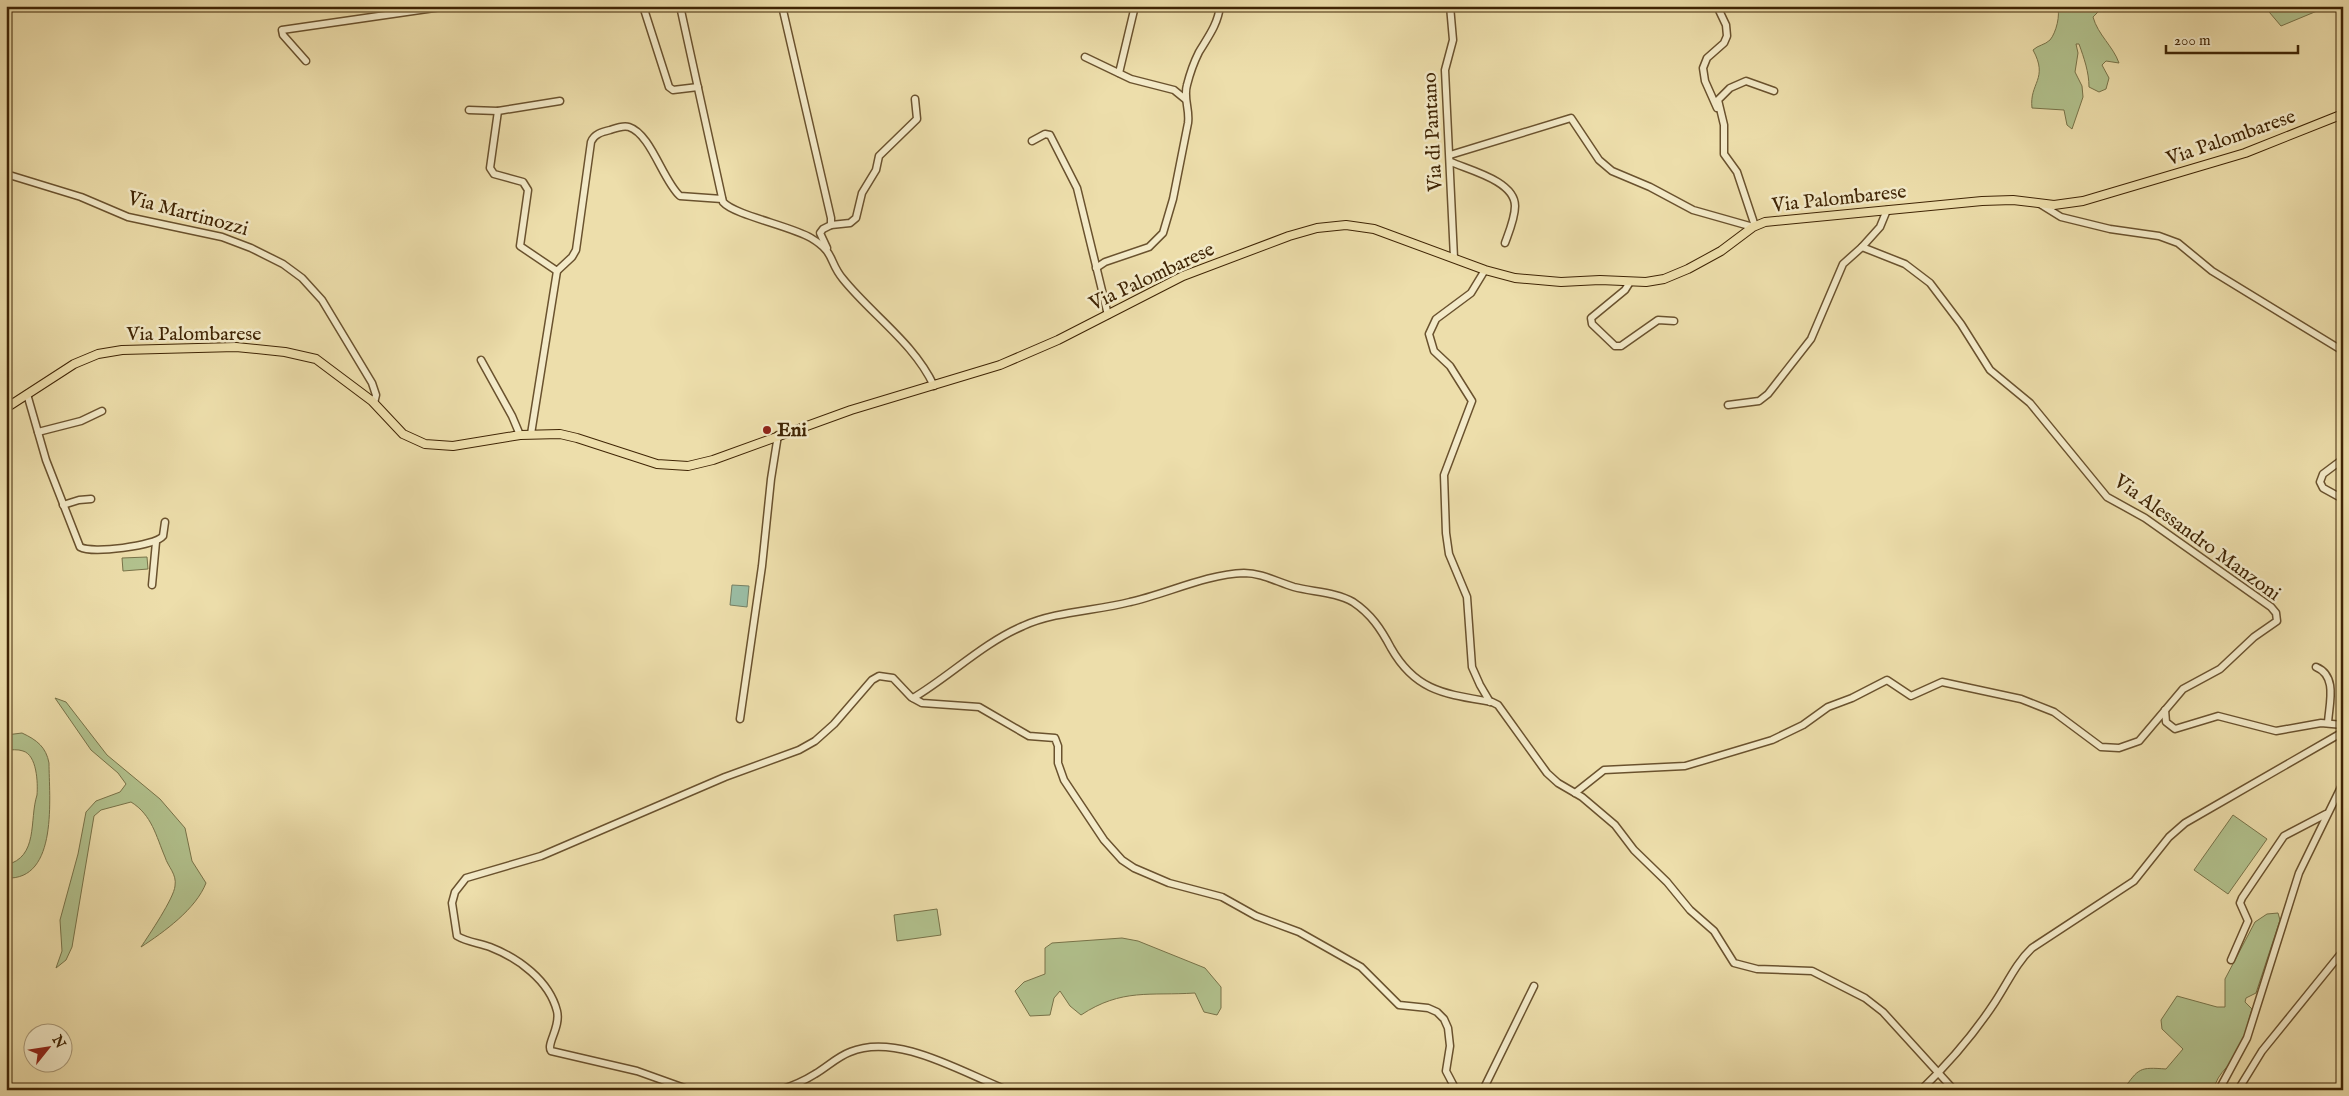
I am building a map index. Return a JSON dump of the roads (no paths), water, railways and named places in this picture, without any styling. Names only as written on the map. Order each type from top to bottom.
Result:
[{"type":"main road","name":"Via Palombarese","points":[[6,408],[74,364],[98,354],[122,350],[224,346],[286,352],[314,358],[329,367],[374,403],[405,435],[428,444],[458,446],[531,434],[572,436],[648,462],[675,467],[704,463],[860,407],[1011,361],[1192,273],[1293,235],[1324,226],[1353,226],[1374,229],[1485,270],[1534,280],[1652,282],[1676,275],[1718,253],[1754,227],[1771,221],[1993,200],[2013,200],[2040,204],[2075,203],[2160,180],[2275,142],[2343,114]]},
{"type":"street","points":[[306,61],[283,35],[282,30],[448,6]]},
{"type":"street","points":[[643,6],[669,87],[673,90],[698,87]]},
{"type":"street","points":[[680,6],[722,200],[727,206],[805,235],[828,251]]},
{"type":"street","points":[[782,6],[831,216],[831,225]]},
{"type":"street","points":[[1118,73],[1135,6]]},
{"type":"street","points":[[1096,268],[1108,261],[1149,247],[1163,233],[1172,205],[1188,125],[1189,112],[1185,99],[1186,88],[1192,67],[1216,23],[1220,6]]},
{"type":"street","name":"Via di Pantano","points":[[1450,6],[1453,38],[1445,71],[1451,158],[1454,258]]},
{"type":"street","points":[[1717,6],[1726,23],[1727,36],[1706,60],[1703,73],[1724,127],[1724,154],[1737,172],[1754,227]]},
{"type":"street","points":[[1085,57],[1133,80],[1174,90],[1185,99]]},
{"type":"street","points":[[1720,114],[1718,98],[1736,84],[1750,81],[1774,91]]},
{"type":"street","points":[[914,99],[917,119],[879,156],[876,170],[862,193],[856,218],[850,223],[831,225],[823,229],[820,234],[842,278],[912,352],[934,386]]},
{"type":"street","points":[[469,110],[498,111],[560,101]]},
{"type":"street","points":[[498,111],[490,169],[494,174],[523,182],[527,185],[528,190],[520,246],[557,271]]},
{"type":"street","points":[[1451,158],[1571,118],[1599,160],[1612,172],[1647,185],[1693,210],[1754,227]]},
{"type":"street","points":[[531,434],[557,271],[575,252],[591,142],[594,137],[623,127],[632,129],[644,141],[680,196],[722,200]]},
{"type":"street","points":[[1032,141],[1045,134],[1050,135],[1071,173],[1080,196],[1108,315]]},
{"type":"street","points":[[1451,158],[1499,183],[1511,192],[1515,206],[1505,243]]},
{"type":"street","name":"Via Martinozzi","points":[[6,174],[81,197],[128,217],[225,238],[252,248],[289,267],[304,280],[326,306],[372,383],[376,394],[374,403]]},
{"type":"street","points":[[2040,204],[2061,217],[2110,229],[2159,236],[2178,243],[2214,273],[2343,351]]},
{"type":"street","points":[[1728,405],[1756,402],[1768,394],[1811,340],[1843,264],[1880,227],[1887,210]]},
{"type":"street","name":"Via Alessandro Manzoni","points":[[1575,793],[1602,770],[1685,766],[1772,740],[1803,725],[1826,708],[1856,696],[1885,680],[1892,682],[1911,696],[1942,682],[2020,699],[2054,712],[2095,744],[2107,748],[2128,746],[2140,741],[2183,689],[2220,669],[2254,637],[2275,624],[2278,619],[2275,611],[2142,516],[2108,497],[2030,403],[1990,370],[1961,324],[1930,283],[1905,264],[1862,247]]},
{"type":"street","points":[[1485,270],[1471,293],[1436,319],[1431,326],[1429,337],[1434,351],[1450,366],[1472,401],[1444,476],[1446,537],[1450,557],[1467,597],[1472,667],[1478,682],[1490,702]]},
{"type":"street","points":[[1630,282],[1624,290],[1591,319],[1592,324],[1615,346],[1619,347],[1658,320],[1674,321]]},
{"type":"street","points":[[481,360],[512,416],[520,435]]},
{"type":"street","points":[[27,394],[38,432],[76,542],[84,549],[94,550],[156,542],[163,536],[165,522]]},
{"type":"street","points":[[38,432],[79,421],[102,411]]},
{"type":"street","points":[[740,719],[762,566],[771,478],[778,435]]},
{"type":"street","points":[[2343,459],[2323,474],[2320,482],[2323,488],[2343,499]]},
{"type":"street","points":[[63,505],[80,499],[91,499]]},
{"type":"street","points":[[152,585],[156,542]]},
{"type":"street","points":[[913,698],[1001,638],[1030,623],[1125,604],[1225,575],[1246,573],[1260,575],[1348,600],[1377,624],[1401,663],[1416,680],[1430,688],[1447,694],[1490,702],[1500,708],[1547,773],[1618,828],[1636,853],[1667,882],[1690,910],[1715,933],[1734,963],[1768,970],[1808,970],[1832,979],[1876,1006],[1954,1090]]},
{"type":"street","points":[[2316,668],[2324,672],[2330,680],[2328,723]]},
{"type":"street","points":[[690,1090],[633,1070],[551,1051],[549,1045],[558,1021],[552,998],[523,963],[492,948],[457,936],[451,907],[458,888],[468,876],[540,856],[719,780],[799,750],[816,740],[838,720],[876,677],[895,678],[913,698],[930,705],[981,708],[1029,736],[1054,738],[1058,746],[1058,767],[1066,785],[1108,844],[1127,863],[1176,885],[1222,897],[1258,917],[1295,930],[1360,967],[1399,1005],[1428,1008],[1438,1012],[1445,1020],[1448,1030],[1450,1048],[1446,1071],[1456,1090]]},
{"type":"street","points":[[2165,709],[2166,722],[2175,729],[2218,716],[2276,731],[2328,723],[2343,725]]},
{"type":"street","points":[[1921,1090],[1970,1038],[2019,963],[2032,948],[2134,881],[2169,837],[2185,823],[2343,732]]},
{"type":"street","points":[[2219,1090],[2247,1038],[2287,904],[2304,860],[2343,783]]},
{"type":"street","points":[[2231,960],[2248,920],[2240,903],[2242,898],[2284,836],[2327,813]]},
{"type":"street","points":[[2238,1090],[2262,1051],[2343,951]]},
{"type":"street","points":[[1483,1090],[1534,986]]},
{"type":"street","points":[[780,1090],[810,1077],[852,1051],[882,1046],[921,1054],[1007,1090]]},
{"type":"place","name":"Eni","points":[[767,430]]}]
